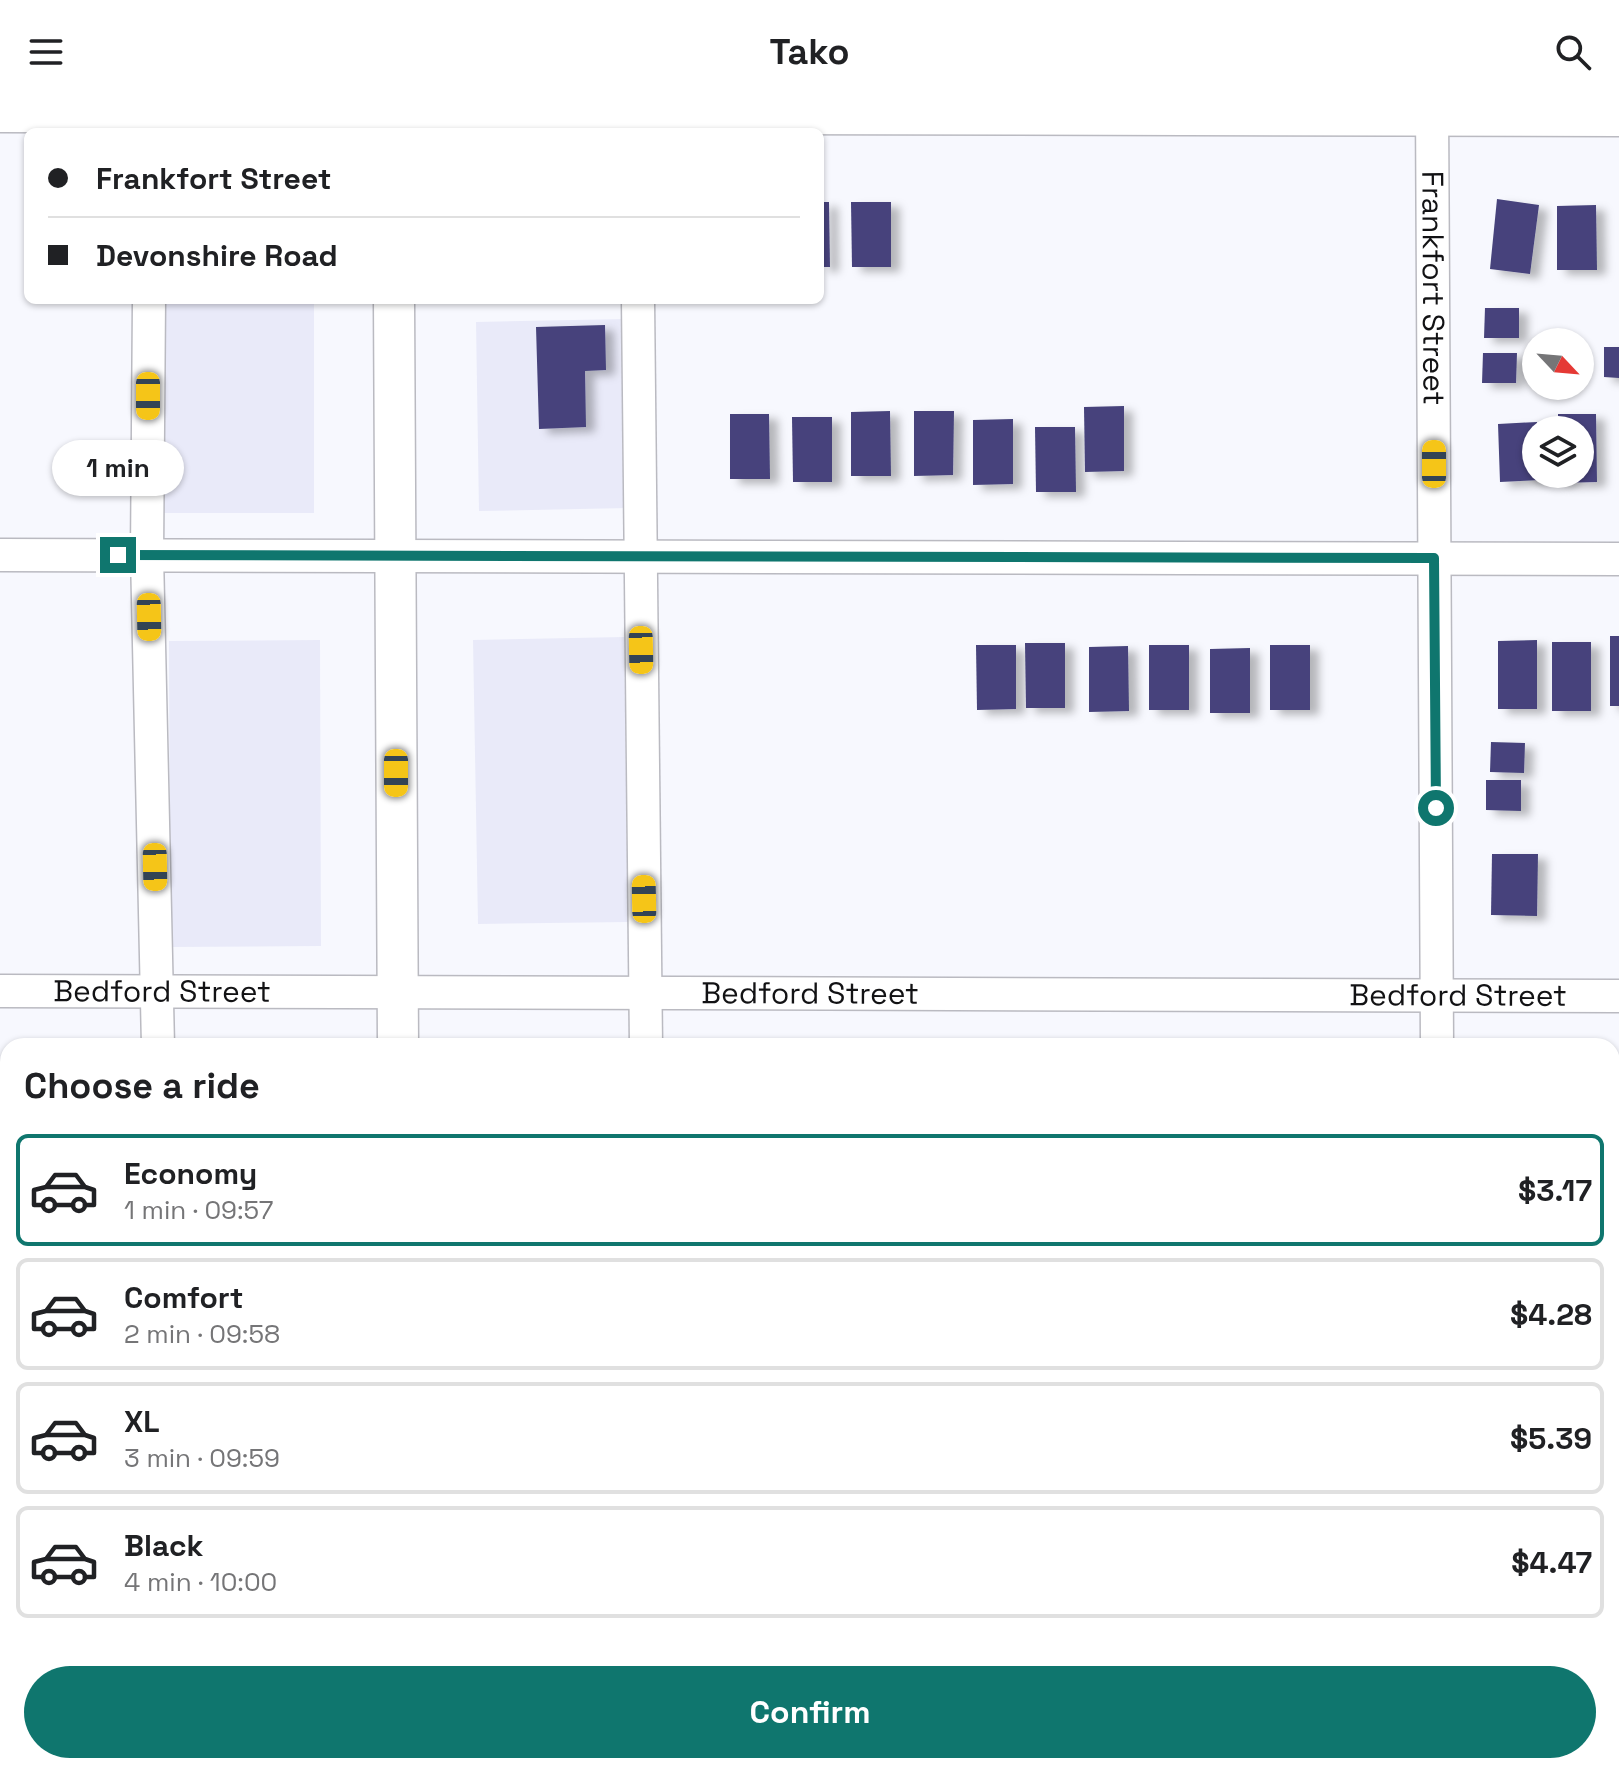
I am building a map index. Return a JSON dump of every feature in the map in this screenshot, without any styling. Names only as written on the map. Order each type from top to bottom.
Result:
[{"type":"main road","points":[[394,304],[398,1038]]},
{"type":"street","points":[[0,116],[636,118],[1432,112],[1619,120]]},
{"type":"street","name":"Frankfort Street","points":[[1432,112],[1437,1038]]},
{"type":"street","points":[[149,304],[147,555],[158,1038]]},
{"type":"street","points":[[638,304],[646,1038]]},
{"type":"street","points":[[0,555],[1619,559]]},
{"type":"street","name":"Bedford Street","points":[[0,991],[1619,996]]},
{"type":"shaded area","points":[[162,304],[314,304],[314,513],[162,513]]},
{"type":"shaded area","points":[[626,319],[629,508],[479,511],[476,322]]},
{"type":"shaded area","points":[[624,637],[628,922],[478,924],[473,640]]},
{"type":"shaded area","points":[[320,640],[321,946],[170,947],[169,641]]},
{"type":"building","points":[[1497,199],[1539,205],[1530,274],[1490,269]]},
{"type":"building","points":[[824,202],[829,202],[830,267],[824,267]]},
{"type":"building","points":[[851,202],[891,202],[891,267],[852,267]]},
{"type":"building","points":[[1596,205],[1597,270],[1557,270],[1557,206]]},
{"type":"building","points":[[1485,308],[1519,308],[1519,338],[1484,338]]},
{"type":"building","points":[[605,325],[606,370],[585,371],[586,427],[539,429],[536,327]]},
{"type":"building","points":[[1604,347],[1619,347],[1619,378],[1604,377]]},
{"type":"building","points":[[1483,353],[1517,353],[1516,383],[1482,383]]},
{"type":"building","points":[[1124,406],[1124,471],[1085,472],[1084,407]]},
{"type":"building","points":[[890,411],[891,476],[851,476],[851,412]]},
{"type":"building","points":[[914,411],[954,411],[953,475],[914,476]]},
{"type":"building","points":[[730,414],[769,414],[770,479],[730,479]]},
{"type":"building","points":[[1596,414],[1597,482],[1594,482],[1594,416],[1558,416]]},
{"type":"building","points":[[792,417],[832,417],[832,482],[793,482]]},
{"type":"building","points":[[1013,419],[1013,484],[973,485],[973,420]]},
{"type":"building","points":[[1522,423],[1522,481],[1500,482],[1498,424]]},
{"type":"building","points":[[1035,427],[1075,427],[1076,492],[1036,492]]},
{"type":"building","points":[[1610,636],[1619,636],[1619,706],[1610,706]]},
{"type":"building","points":[[1537,640],[1537,709],[1498,709],[1498,641]]},
{"type":"building","points":[[1552,642],[1591,642],[1591,711],[1552,711]]},
{"type":"building","points":[[1025,643],[1065,643],[1065,708],[1026,708]]},
{"type":"building","points":[[976,645],[1016,645],[1016,709],[977,710]]},
{"type":"building","points":[[1149,645],[1189,645],[1189,710],[1149,710]]},
{"type":"building","points":[[1270,645],[1310,645],[1310,710],[1270,710]]},
{"type":"building","points":[[1128,646],[1129,711],[1089,712],[1089,647]]},
{"type":"building","points":[[1250,648],[1250,713],[1210,713],[1210,649]]},
{"type":"building","points":[[1491,742],[1525,743],[1524,773],[1490,772]]},
{"type":"building","points":[[1486,780],[1521,780],[1521,811],[1486,810]]},
{"type":"building","points":[[1492,854],[1538,854],[1537,916],[1491,915]]},
{"type":"route","points":[[118,555],[1434,558],[1436,808]]}]
